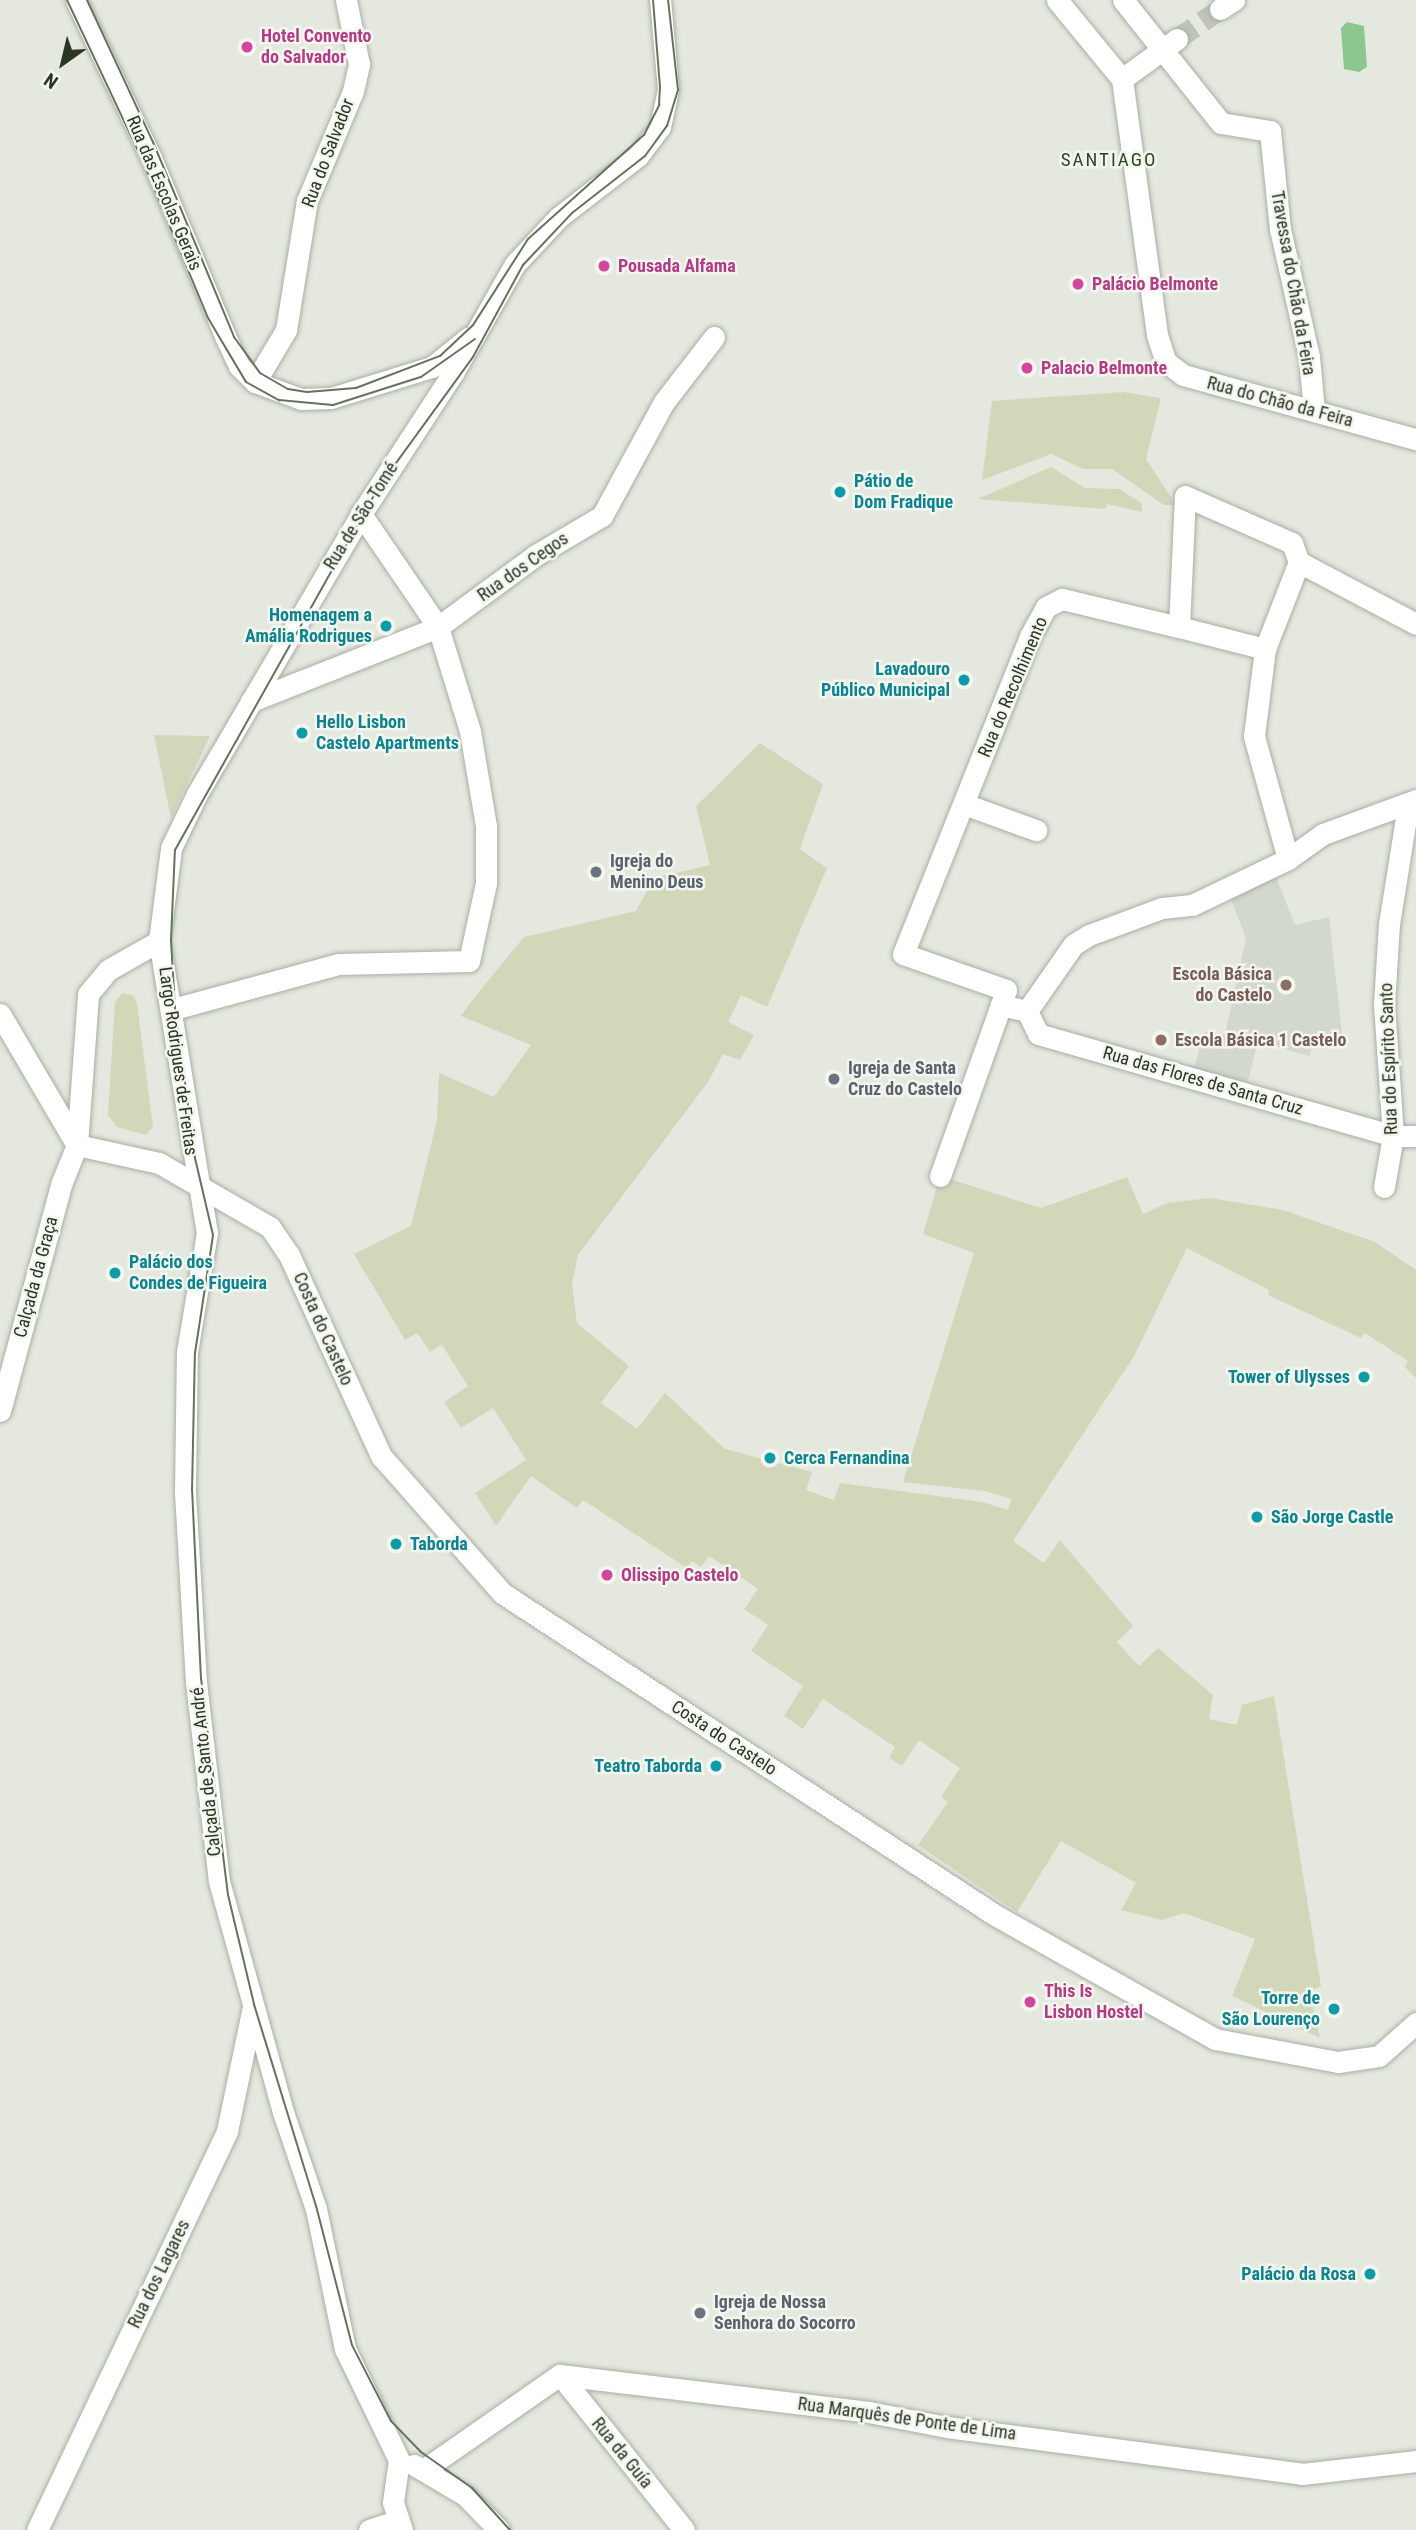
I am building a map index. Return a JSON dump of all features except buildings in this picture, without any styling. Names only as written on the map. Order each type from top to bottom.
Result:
[{"type":"street","name":"Rua das Escolas Gerais","points":[[76,0],[151,158],[239,366],[255,382]]},
{"type":"street","name":"Rua do Salvador","points":[[255,382],[285,330],[307,201],[357,73],[346,0]]},
{"type":"street","name":"Rua de São Tomé","points":[[159,941],[171,848],[197,793],[361,514],[491,310],[515,264],[533,242],[649,144],[667,110],[668,89],[660,0]]},
{"type":"street","points":[[1057,0],[1122,79],[1170,44],[1123,0]]},
{"type":"street","name":"Travessa do Chão da Feira","points":[[1170,44],[1222,123],[1270,131],[1280,229],[1309,357],[1314,411]]},
{"type":"street","name":"Rua do Chão da Feira","points":[[1122,79],[1159,345],[1166,362],[1183,375],[1416,439]]},
{"type":"street","points":[[255,382],[301,399],[363,391],[432,367],[471,336],[491,310]]},
{"type":"street","name":"Rua dos Cegos","points":[[251,701],[439,627],[536,555],[602,516],[664,402],[714,337]]},
{"type":"street","points":[[1179,627],[1185,496],[1292,543],[1299,562],[1265,649],[1254,736],[1289,859]]},
{"type":"street","points":[[173,1009],[339,964],[469,961],[486,883],[486,826],[470,732],[439,627],[361,514]]},
{"type":"street","points":[[1299,562],[1416,624]]},
{"type":"street","name":"Rua do Recolhimento","points":[[1001,1005],[1006,990],[904,954],[1030,636],[1046,607],[1062,599],[1265,649]]},
{"type":"street","points":[[940,1175],[1001,1005],[1027,1011],[1073,945],[1089,935],[1162,908],[1192,905],[1289,859],[1323,834],[1412,803]]},
{"type":"street","name":"Rua do Espírito Santo","points":[[1384,1186],[1393,1136],[1384,1005],[1389,924],[1412,803]]},
{"type":"street","points":[[964,804],[1036,830]]},
{"type":"street","name":"Largo Rodrigues de Freitas","points":[[159,941],[173,1009],[195,1180]]},
{"type":"street","name":"Calçada da Graça","points":[[0,1410],[62,1182],[77,1145],[88,994],[108,970],[159,941]]},
{"type":"street","name":"Rua das Flores de Santa Cruz","points":[[1027,1011],[1038,1034],[1393,1136],[1416,1136]]},
{"type":"street","points":[[0,1014],[77,1145],[159,1163],[195,1180]]},
{"type":"street","name":"Calçada de Santo André","points":[[195,1180],[207,1233],[187,1352],[185,1491],[196,1684],[219,1881],[253,2008],[316,2209],[345,2349],[398,2460]]},
{"type":"street","name":"Costa do Castelo","points":[[195,1180],[270,1227],[289,1255],[381,1456],[502,1593],[995,1915],[1216,2039],[1338,2062],[1379,2056],[1416,2023]]},
{"type":"street","name":"Rua dos Lagares","points":[[37,2530],[227,2131],[253,2008]]},
{"type":"street","points":[[426,2468],[560,2375]]},
{"type":"street","name":"Rua Marquês de Ponte de Lima","points":[[560,2375],[869,2412],[947,2427],[1302,2474],[1416,2461]]},
{"type":"street","name":"Rua da Guía","points":[[560,2375],[684,2530]]},
{"type":"street","points":[[369,2530],[399,2526],[398,2460],[426,2468],[465,2495],[499,2530]]},
{"type":"shaded area","points":[[1347,22],[1364,26],[1367,67],[1359,72],[1344,69],[1341,28]]},
{"type":"shaded area","points":[[1123,392],[1161,398],[1146,459],[1176,505],[1164,505],[1112,469],[1083,469],[1051,454],[982,480],[992,401]]},
{"type":"shaded area","points":[[1051,467],[1085,488],[1120,489],[1142,504],[1142,512],[1107,504],[1105,509],[978,499]]},
{"type":"shaded area","points":[[154,735],[210,736],[171,818]]},
{"type":"shaded area","points":[[760,743],[823,784],[800,849],[827,868],[767,1007],[741,995],[728,1022],[754,1035],[740,1060],[723,1054],[708,1082],[578,1255],[572,1284],[577,1323],[629,1366],[601,1403],[637,1429],[665,1393],[725,1449],[812,1472],[806,1490],[834,1500],[840,1483],[982,1502],[1008,1510],[1011,1499],[985,1491],[903,1482],[974,1253],[923,1234],[940,1176],[1041,1208],[1127,1177],[1143,1214],[1167,1203],[1210,1198],[1283,1210],[1375,1242],[1416,1270],[1416,1378],[1405,1367],[1408,1361],[1365,1333],[1361,1338],[1268,1295],[1269,1290],[1187,1248],[1134,1356],[1013,1541],[1044,1563],[1060,1540],[1133,1626],[1117,1642],[1139,1666],[1158,1648],[1213,1695],[1209,1719],[1237,1725],[1242,1705],[1274,1696],[1321,1986],[1309,1991],[1320,2038],[1232,1996],[1255,1939],[1184,1913],[1162,1920],[1121,1910],[1136,1883],[1061,1841],[1017,1912],[918,1845],[948,1802],[941,1797],[960,1768],[919,1740],[902,1766],[889,1758],[895,1747],[823,1699],[803,1729],[784,1716],[803,1686],[751,1651],[768,1625],[744,1609],[758,1589],[709,1556],[701,1567],[692,1561],[687,1568],[583,1500],[577,1508],[531,1476],[496,1526],[475,1493],[526,1460],[493,1408],[461,1428],[444,1402],[468,1386],[442,1345],[430,1352],[417,1333],[405,1340],[354,1254],[411,1226],[437,1120],[439,1073],[494,1097],[531,1045],[461,1016],[474,998],[524,937],[636,911],[654,878],[710,865],[696,806]]},
{"type":"shaded area","name":"Escola Básica do Castelo","points":[[1276,877],[1295,925],[1329,917],[1342,1034],[1315,1037],[1309,1056],[1269,1045],[1257,1046],[1245,1091],[1192,1076],[1204,1032],[1225,1035],[1246,938],[1229,895]]},
{"type":"shaded area","points":[[122,993],[133,995],[137,1003],[153,1127],[146,1135],[117,1127],[108,1115],[115,1002]]},
{"type":"tunnel","points":[[1177,39],[1220,9]]},
{"type":"tram line","points":[[67,0],[141,157],[208,318],[246,382],[279,400],[333,405],[421,377],[475,339]]},
{"type":"tram line","points":[[87,0],[153,142],[234,337],[260,373],[288,389],[307,392],[356,388],[440,356],[473,325],[528,239],[644,135],[659,105],[653,0]]},
{"type":"tram line","points":[[510,2530],[472,2488],[421,2452],[391,2421],[352,2345],[316,2206],[254,2004],[228,1895],[201,1679],[192,1491],[195,1353],[213,1235],[195,1158],[175,1008],[171,940],[175,850],[380,485],[473,357],[523,265],[572,213],[645,156],[667,126],[678,90],[668,0]]},
{"type":"place","name":"Hotel Convento do Salvador","points":[[247,47]]},
{"type":"place","name":"Pousada Alfama","points":[[604,266]]},
{"type":"place","name":"Palácio Belmonte","points":[[1078,284]]},
{"type":"place","name":"Palacio Belmonte","points":[[1027,368]]},
{"type":"place","name":"Pátio de Dom Fradique","points":[[840,492]]},
{"type":"place","name":"Homenagem a Amália Rodrigues","points":[[386,626]]},
{"type":"place","name":"Lavadouro Público Municipal","points":[[964,680]]},
{"type":"place","name":"Hello Lisbon Castelo Apartments","points":[[302,733]]},
{"type":"place","name":"Igreja do Menino Deus","points":[[596,872]]},
{"type":"place","name":"Escola Básica do Castelo","points":[[1286,985]]},
{"type":"place","name":"Escola Básica 1 Castelo","points":[[1161,1040]]},
{"type":"place","name":"Igreja de Santa Cruz do Castelo","points":[[834,1079]]},
{"type":"place","name":"Palácio dos Condes de Figueira","points":[[115,1273]]},
{"type":"place","name":"Tower of Ulysses","points":[[1364,1377]]},
{"type":"place","name":"Cerca Fernandina","points":[[770,1458]]},
{"type":"place","name":"São Jorge Castle","points":[[1257,1517]]},
{"type":"place","name":"Taborda","points":[[396,1544]]},
{"type":"place","name":"Olissipo Castelo","points":[[607,1575]]},
{"type":"place","name":"Teatro Taborda","points":[[716,1766]]},
{"type":"place","name":"This Is Lisbon Hostel","points":[[1030,2002]]},
{"type":"place","name":"Torre de São Lourenço","points":[[1334,2009]]},
{"type":"place","name":"Palácio da Rosa","points":[[1370,2274]]},
{"type":"place","name":"Igreja de Nossa Senhora do Socorro","points":[[700,2313]]},
{"type":"district","name":"SANTIAGO","points":[[1109,160]]}]
